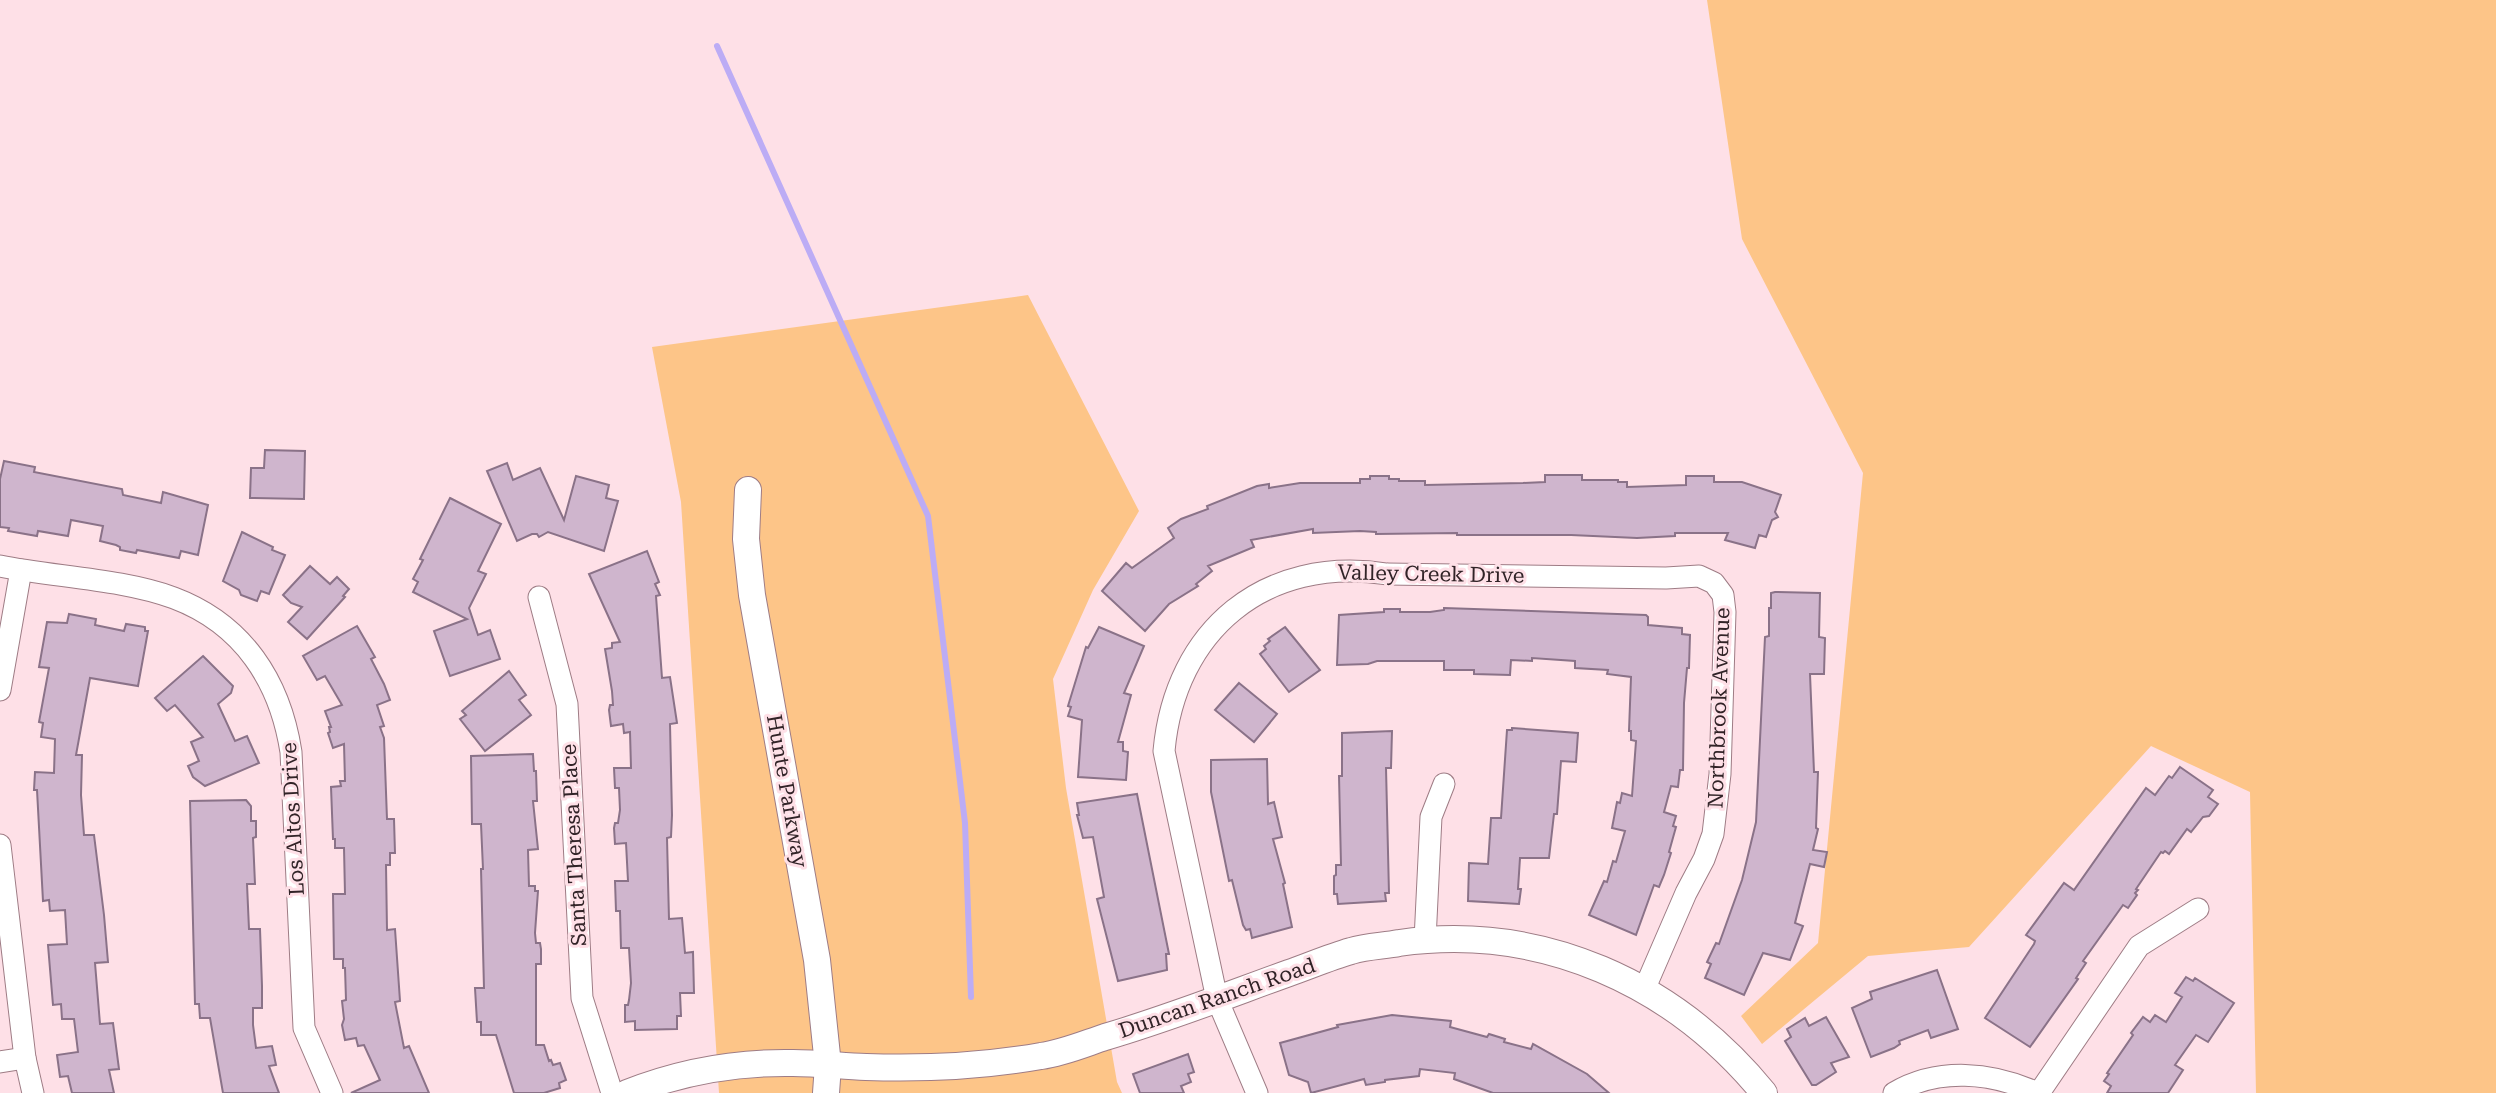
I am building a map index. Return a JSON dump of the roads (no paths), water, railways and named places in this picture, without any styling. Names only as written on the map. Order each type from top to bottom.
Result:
[{"type":"street","name":"Hunte Parkway","points":[[748,490],[746,539],[752,594],[817,960],[828,1065],[825,1093]]},
{"type":"street","points":[[0,690],[10,568]]},
{"type":"street","name":"Los Altos Drive","points":[[10,568],[172,597],[213,618],[247,649],[261,667],[283,715],[291,752],[304,1028],[332,1093]]},
{"type":"street","name":"Valley Creek Drive","points":[[1257,1093],[1217,999],[1164,751],[1177,689],[1205,639],[1232,610],[1279,582],[1341,570],[1387,574],[1666,578],[1699,576],[1714,583]]},
{"type":"street","name":"Northbrook Avenue","points":[[1644,990],[1713,834],[1720,774],[1725,612],[1723,595],[1714,583]]},
{"type":"street","name":"Santa Theresa Place","points":[[539,597],[567,704],[582,998],[612,1093]]},
{"type":"street","points":[[1425,940],[1430,817],[1444,784]]},
{"type":"street","points":[[0,845],[25,1058],[33,1093]]},
{"type":"street","points":[[1894,1093],[1923,1080],[1966,1075],[2005,1080],[2038,1093],[2138,946],[2199,909]]},
{"type":"street","name":"Duncan Ranch Road","points":[[627,1093],[673,1077],[734,1066],[786,1063],[868,1067],[962,1065],[1043,1056],[1139,1027],[1354,950],[1425,940],[1490,941],[1543,950],[1585,963],[1670,1005],[1717,1042],[1764,1093]]},
{"type":"street","points":[[0,1062],[25,1058]]},
{"type":"waterway","points":[[717,46],[928,516],[965,823],[971,997]]}]
